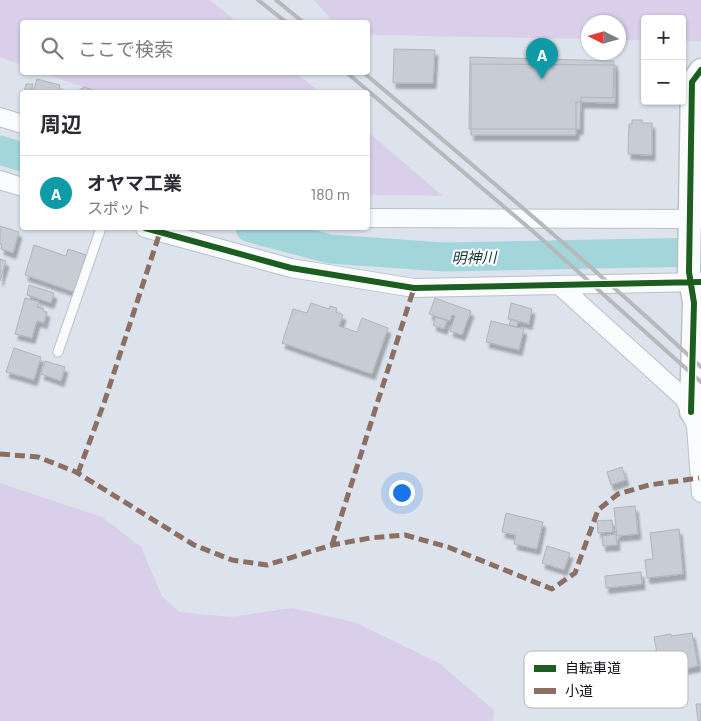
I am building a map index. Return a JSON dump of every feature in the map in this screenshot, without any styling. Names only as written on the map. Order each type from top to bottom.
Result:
[{"type":"street","points":[[691,412],[694,303],[692,82],[701,70]]},
{"type":"street","points":[[0,117],[20,123]]},
{"type":"street","points":[[1,184],[20,187]]},
{"type":"street","points":[[370,218],[693,224]]},
{"type":"street","points":[[153,230],[291,268],[414,288],[559,285],[694,279]]},
{"type":"street","points":[[559,285],[685,398],[696,426],[700,483]]},
{"type":"lane","points":[[58,352],[100,230]]},
{"type":"shaded area","points":[[0,0],[210,0],[235,20],[20,20],[20,64],[0,57]]},
{"type":"shaded area","points":[[314,0],[701,0],[701,41],[686,41],[686,15],[641,15],[641,40],[626,40],[626,15],[581,15],[581,39],[370,35],[370,20],[331,20]]},
{"type":"shaded area","points":[[49,75],[299,75],[317,90],[92,90]]},
{"type":"shaded area","points":[[370,134],[443,196],[370,195]]},
{"type":"shaded area","points":[[0,483],[102,517],[141,547],[162,596],[179,612],[231,617],[292,608],[354,622],[439,663],[494,710],[493,721],[0,721]]},
{"type":"building","points":[[394,49],[435,50],[433,83],[393,83]]},
{"type":"building","points":[[470,57],[614,61],[613,98],[581,97],[580,129],[469,129]]},
{"type":"building","points":[[471,64],[615,65],[615,103],[576,102],[576,135],[471,135]]},
{"type":"building","points":[[37,79],[60,85],[59,90],[34,90]]},
{"type":"building","points":[[26,84],[33,84],[32,90],[24,90]]},
{"type":"building","points":[[84,87],[92,90],[79,90]]},
{"type":"building","points":[[632,120],[652,123],[652,155],[628,154],[629,124],[632,124]]},
{"type":"building","points":[[0,226],[19,232],[13,253],[1,249]]},
{"type":"building","points":[[34,245],[66,256],[68,249],[86,255],[74,292],[25,275]]},
{"type":"building","points":[[0,259],[6,261],[0,281]]},
{"type":"building","points":[[29,285],[54,293],[51,303],[27,295]]},
{"type":"building","points":[[25,298],[39,302],[37,307],[47,312],[44,323],[37,321],[32,338],[15,334]]},
{"type":"building","points":[[435,298],[471,311],[462,335],[450,331],[455,316],[452,315],[450,321],[429,314]]},
{"type":"building","points":[[311,303],[329,309],[330,306],[337,308],[336,312],[343,315],[339,326],[357,332],[362,318],[388,328],[372,374],[282,343],[293,309],[307,313]]},
{"type":"building","points":[[511,303],[532,309],[529,324],[508,319]]},
{"type":"building","points":[[436,317],[447,321],[444,329],[433,325]]},
{"type":"building","points":[[511,319],[518,321],[517,327],[509,325]]},
{"type":"building","points":[[491,321],[524,329],[519,350],[486,342]]},
{"type":"building","points":[[14,348],[41,357],[34,380],[6,372]]},
{"type":"building","points":[[45,361],[65,367],[61,381],[41,374]]},
{"type":"building","points":[[622,467],[626,480],[611,485],[607,472]]},
{"type":"building","points":[[635,506],[638,534],[617,536],[614,508]]},
{"type":"building","points":[[506,513],[543,522],[537,549],[514,544],[516,535],[502,532]]},
{"type":"building","points":[[612,520],[613,532],[598,533],[597,521]]},
{"type":"building","points":[[679,529],[683,574],[647,578],[645,560],[653,559],[650,533]]},
{"type":"building","points":[[616,534],[617,545],[603,546],[602,536]]},
{"type":"building","points":[[547,546],[570,553],[564,570],[542,563]]},
{"type":"building","points":[[641,572],[642,584],[606,588],[605,576]]},
{"type":"building","points":[[692,633],[698,666],[688,668],[688,651],[657,651],[654,637],[671,634],[671,636]]},
{"type":"building","points":[[696,704],[701,704],[701,721],[698,721]]},
{"type":"waterway","name":"明神川","points":[[0,150],[20,156]]},
{"type":"waterway","name":"明神川","points":[[258,230],[330,249],[444,257],[701,252]]},
{"type":"railway","points":[[258,0],[283,20]]},
{"type":"railway","points":[[276,0],[301,20]]},
{"type":"railway","points":[[350,75],[367,90]]},
{"type":"railway","points":[[367,75],[576,254],[701,367]]},
{"type":"railway","points":[[370,92],[536,234],[701,382]]},
{"type":"marked path","points":[[78,473],[104,403],[160,232]]},
{"type":"marked path","points":[[332,545],[414,288]]},
{"type":"marked path","points":[[0,454],[38,457],[76,472],[194,545],[232,560],[267,565],[332,545],[370,538],[405,535],[448,547],[552,589],[575,573],[598,510],[618,494],[649,485],[699,478]]},
{"type":"cycle path","points":[[691,412],[694,303],[689,272],[692,82],[701,70]]},
{"type":"cycle path","points":[[152,230],[291,268],[414,288],[701,282]]},
{"type":"place","name":"オヤマ工業","points":[[542,79]]}]
